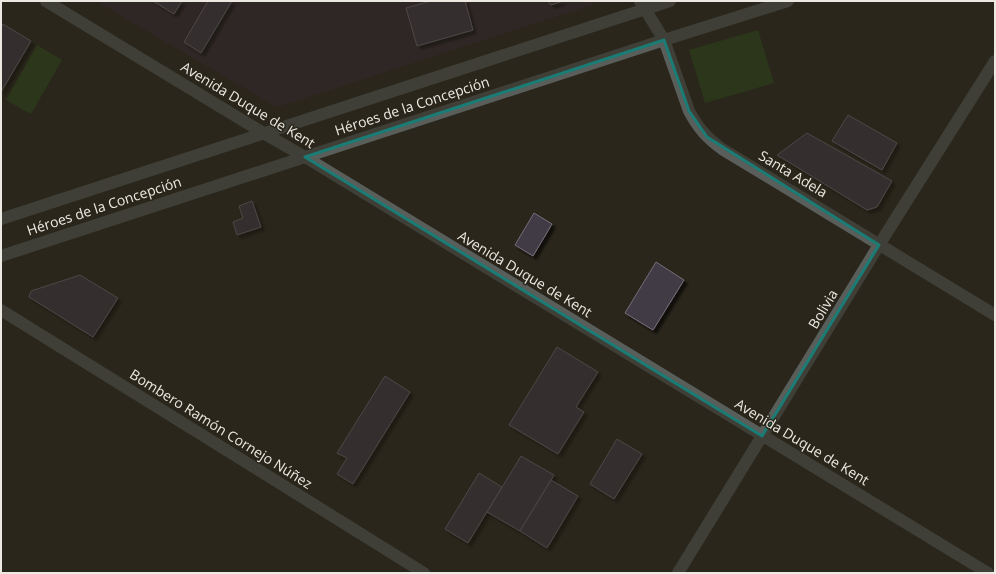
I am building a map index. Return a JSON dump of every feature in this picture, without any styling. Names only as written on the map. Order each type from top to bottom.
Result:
[{"type":"street","name":"Avenida Duque de Kent","points":[[46,1],[265,134],[305,156],[988,573]]},
{"type":"street","name":"Héroes de la Concepción","points":[[1,219],[265,134],[643,5],[670,1]]},
{"type":"street","name":"Héroes de la Concepción","points":[[1,256],[305,156],[788,1]]},
{"type":"street","name":"Santa Adela","points":[[643,5],[664,40],[689,111],[694,121],[707,137],[722,149],[995,315]]},
{"type":"street","name":"Bolivia","points":[[678,573],[879,244],[995,61]]},
{"type":"street","name":"Bombero Ramón Cornejo Núñez","points":[[1,310],[424,573]]},
{"type":"highlighted area","points":[[664,40],[689,111],[707,137],[879,245],[762,436],[305,157]]},
{"type":"shaded area","points":[[96,1],[594,1],[592,5],[277,107]]},
{"type":"green space","points":[[758,30],[774,83],[705,103],[689,50]]},
{"type":"green space","points":[[37,45],[62,60],[31,114],[6,100]]},
{"type":"building","points":[[153,1],[182,1],[174,14]]},
{"type":"building","points":[[208,1],[232,1],[201,53],[184,42]]},
{"type":"building","points":[[431,1],[465,1],[473,30],[417,46],[406,8]]},
{"type":"building","points":[[548,1],[563,1],[551,5]]},
{"type":"building","points":[[3,24],[31,41],[1,92],[1,28]]},
{"type":"building","points":[[848,115],[897,143],[882,170],[832,141]]},
{"type":"building","points":[[807,133],[892,181],[877,207],[867,210],[777,155]]},
{"type":"building","points":[[252,201],[261,227],[237,235],[233,222],[243,218],[239,206]]},
{"type":"building","points":[[534,213],[552,224],[533,256],[515,245]]},
{"type":"building","points":[[656,262],[684,280],[653,330],[625,313]]},
{"type":"building","points":[[80,275],[118,298],[93,337],[29,297],[31,291]]},
{"type":"building","points":[[557,347],[598,372],[576,407],[584,412],[558,454],[509,425]]},
{"type":"building","points":[[385,376],[410,392],[353,484],[337,474],[347,458],[337,453]]},
{"type":"building","points":[[617,439],[642,454],[614,499],[590,484]]},
{"type":"building","points":[[521,456],[554,475],[520,531],[487,512]]},
{"type":"building","points":[[479,473],[502,487],[468,543],[445,529]]},
{"type":"building","points":[[551,480],[578,496],[547,548],[520,531]]}]
